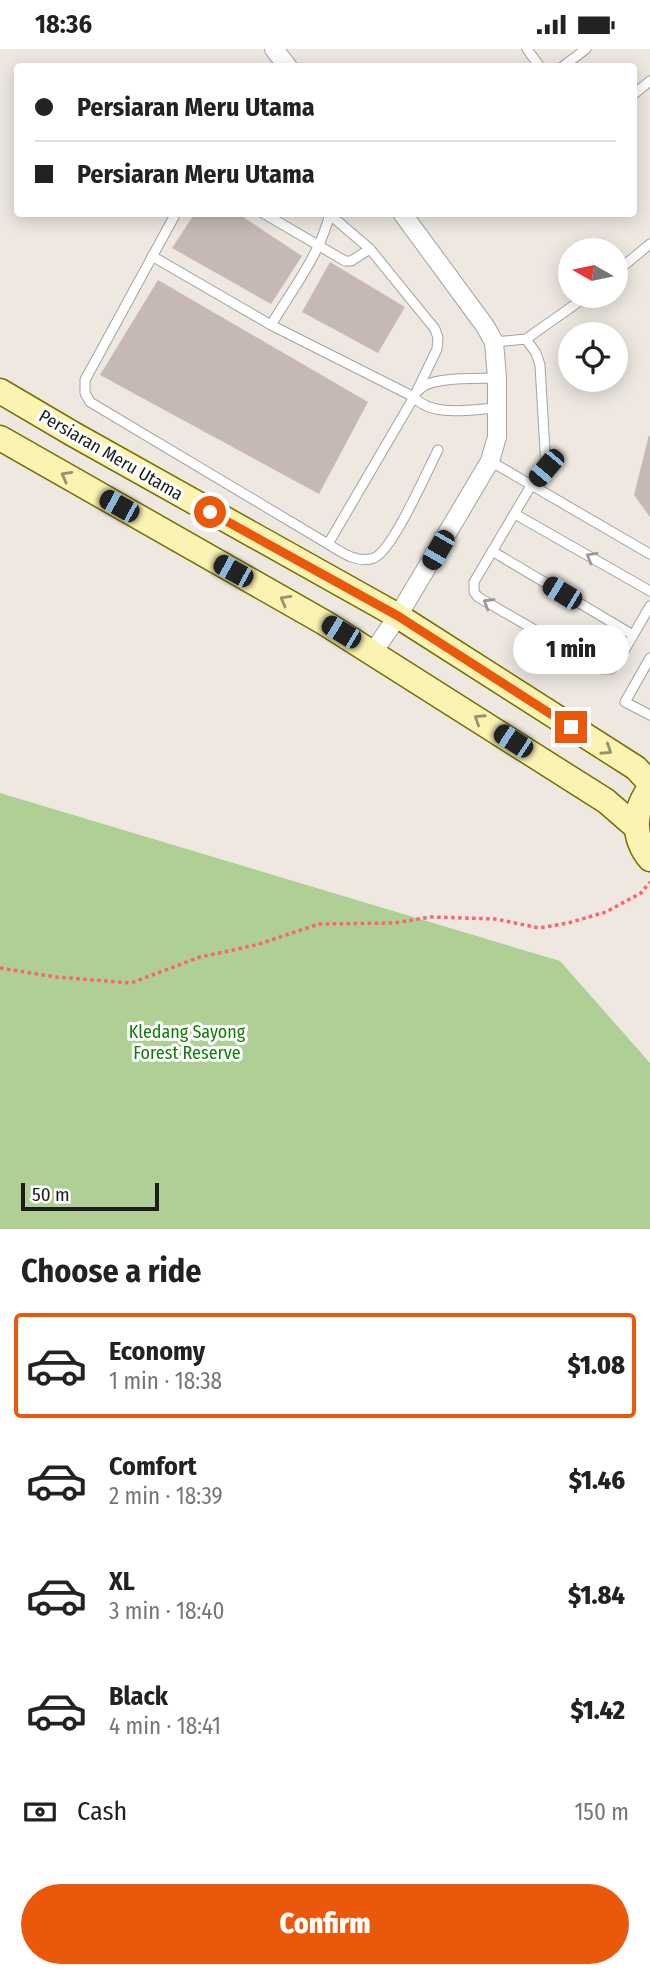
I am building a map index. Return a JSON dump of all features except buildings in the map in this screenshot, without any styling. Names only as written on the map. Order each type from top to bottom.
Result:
[{"type":"main road","name":"Persiaran Meru Utama","points":[[0,391],[398,616],[636,768],[650,783]]},
{"type":"main road","points":[[0,438],[373,652],[606,801],[636,827]]},
{"type":"main road","points":[[650,789],[638,811],[636,827],[638,839],[650,859]]},
{"type":"street","points":[[274,49],[285,63]]},
{"type":"street","points":[[373,652],[398,616],[490,461],[497,437],[494,342],[485,325],[405,217]]},
{"type":"lane","points":[[567,63],[586,49]]},
{"type":"lane","points":[[174,217],[85,380],[85,393],[90,402],[346,556],[360,560],[374,558],[389,546],[438,450]]},
{"type":"lane","points":[[269,217],[348,262],[370,249]]},
{"type":"lane","points":[[271,325],[326,230],[328,217]]},
{"type":"lane","points":[[328,544],[414,397],[437,349],[438,338],[435,329],[370,249],[333,217]]},
{"type":"lane","points":[[628,262],[650,244]]},
{"type":"lane","points":[[152,255],[271,325],[414,397],[421,405],[436,410],[497,408]]},
{"type":"lane","points":[[494,342],[526,339],[569,308]]},
{"type":"lane","points":[[526,339],[536,353],[540,365],[546,468],[532,484],[492,551],[474,582],[474,592],[478,597],[602,669],[611,669],[617,663],[650,606]]},
{"type":"lane","points":[[414,397],[423,385],[439,381],[497,378]]},
{"type":"lane","points":[[490,461],[650,554]]},
{"type":"lane","points":[[515,514],[650,591]]},
{"type":"lane","points":[[492,551],[633,635]]},
{"type":"lane","points":[[650,658],[625,702],[650,715]]},
{"type":"path","points":[[0,968],[56,977],[131,983],[200,957],[256,945],[319,924],[394,923],[432,917],[496,919],[539,928],[568,923],[606,912],[641,893],[650,882]]},
{"type":"green space","name":"Kledang Sayong Forest Reserve","points":[[0,793],[560,961],[650,1063],[650,1229],[0,1229]]},
{"type":"route","points":[[210,512],[398,616],[571,727]]}]
